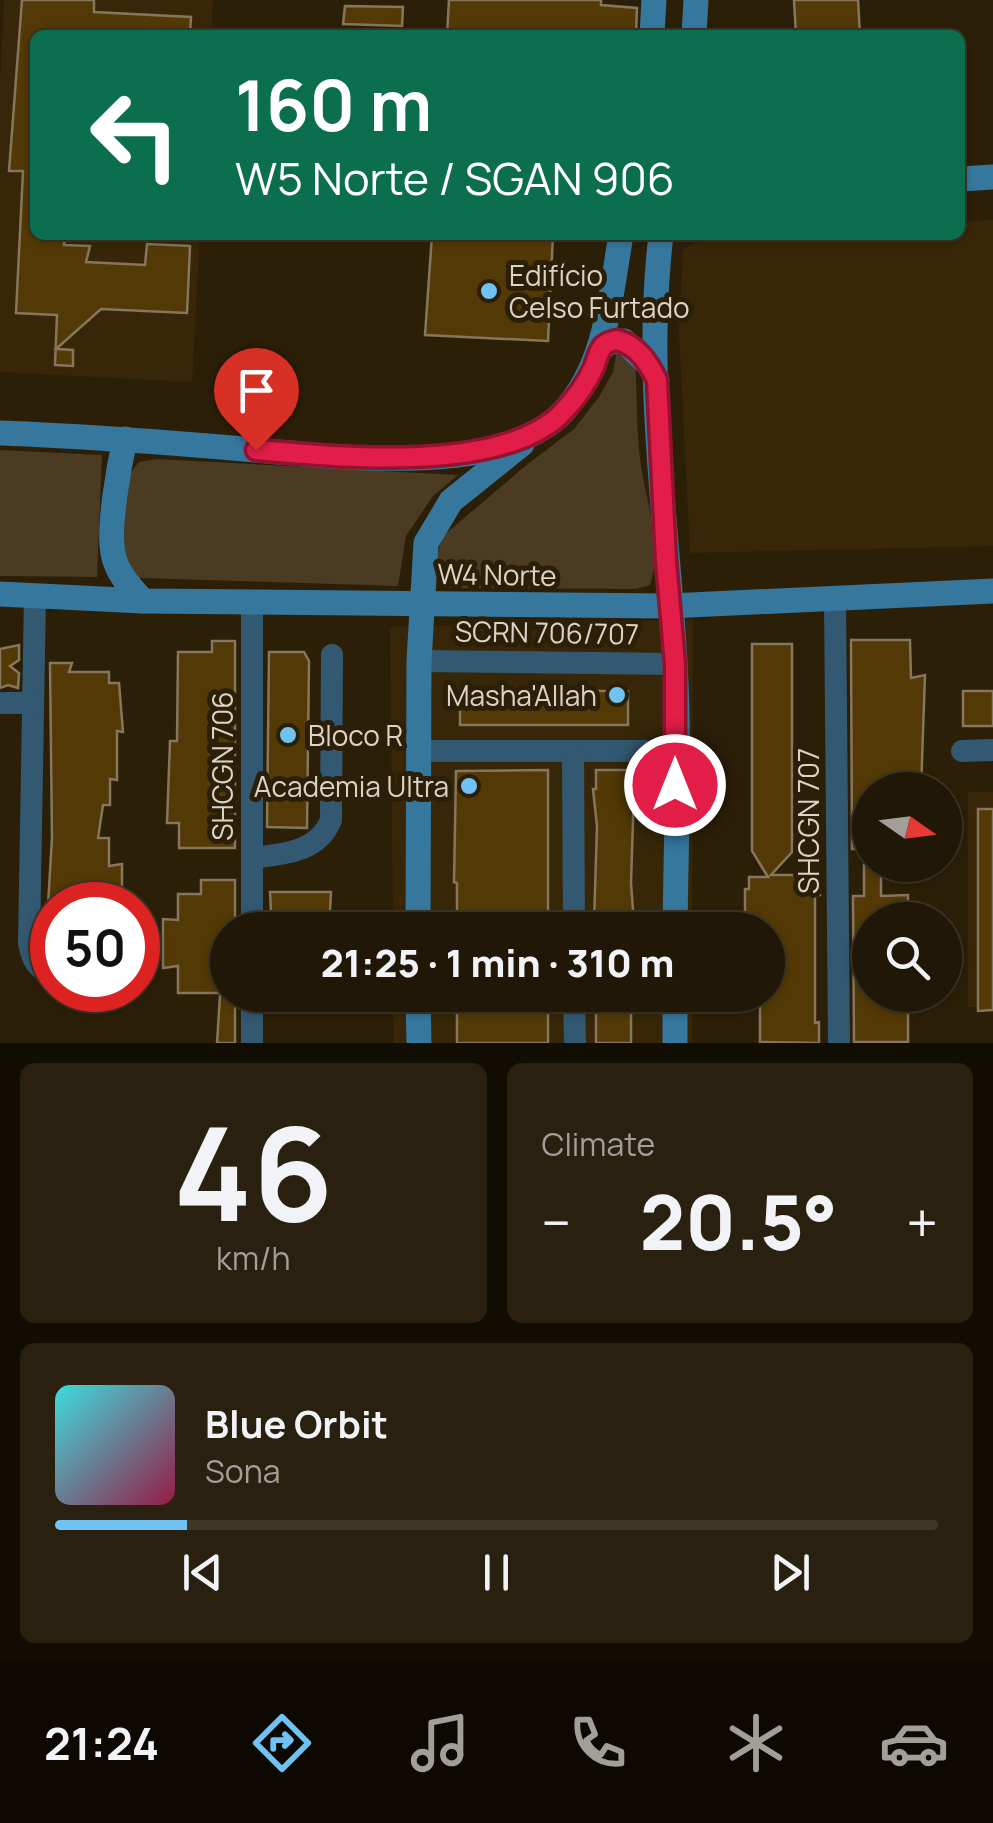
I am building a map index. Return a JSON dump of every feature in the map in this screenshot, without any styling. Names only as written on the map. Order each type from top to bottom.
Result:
[{"type":"main road","points":[[652,30],[654,0]]},
{"type":"main road","points":[[694,30],[696,0]]},
{"type":"main road","points":[[965,178],[993,178]]},
{"type":"main road","points":[[661,240],[653,320],[675,664],[675,912]]},
{"type":"main road","name":"SCRN 706/707","points":[[418,912],[418,661],[426,543],[451,501],[560,414],[581,390],[600,349],[624,241]]},
{"type":"main road","points":[[600,349],[610,342],[624,341],[649,365],[657,380]]},
{"type":"main road","points":[[0,433],[313,455],[444,456],[502,444],[542,429]]},
{"type":"main road","points":[[125,439],[117,472],[113,553],[123,580],[143,601]]},
{"type":"main road","name":"W4 Norte","points":[[0,594],[143,601],[670,606],[993,591]]},
{"type":"main road","points":[[418,1012],[419,1043]]},
{"type":"main road","points":[[675,1012],[675,1043]]},
{"type":"street","points":[[31,882],[35,596]]},
{"type":"street","name":"SHCGN 707","points":[[836,600],[839,1043]]},
{"type":"street","name":"SHCGN 706","points":[[252,602],[252,912]]},
{"type":"street","points":[[252,858],[294,853],[322,836],[331,820],[332,655]]},
{"type":"street","name":"SCRN 706/707","points":[[418,661],[675,664]]},
{"type":"street","points":[[0,703],[32,703]]},
{"type":"street","points":[[962,750],[993,750]]},
{"type":"street","points":[[418,751],[675,751]]},
{"type":"street","points":[[573,751],[574,912]]},
{"type":"street","points":[[252,1012],[252,1043]]},
{"type":"street","points":[[574,1012],[575,1043]]},
{"type":"shaded area","points":[[4,0],[213,0],[211,30],[30,30],[30,240],[200,240],[192,382],[0,372],[0,82]]},
{"type":"shaded area","points":[[993,220],[993,546],[690,553],[679,331],[683,249],[703,240],[965,240],[965,222]]},
{"type":"shaded area","points":[[618,345],[635,356],[640,459],[654,538],[650,585],[636,589],[444,588],[436,578],[435,561],[443,536],[574,429],[613,372]]},
{"type":"shaded area","points":[[0,450],[102,455],[97,577],[0,576]]},
{"type":"shaded area","points":[[156,459],[458,475],[433,496],[406,536],[398,586],[139,578],[127,567],[124,553],[126,478],[139,462]]},
{"type":"shaded area","points":[[693,620],[692,912],[393,912],[390,627]]},
{"type":"shaded area","points":[[968,792],[993,792],[993,1007],[968,1007]]},
{"type":"shaded area","points":[[393,1012],[692,1012],[692,1043],[394,1043]]},
{"type":"building","points":[[22,0],[94,0],[94,12],[191,17],[190,30],[30,30],[30,240],[64,240],[64,245],[90,246],[86,262],[145,265],[147,244],[190,246],[187,313],[101,309],[56,349],[73,350],[73,366],[55,365],[57,315],[16,313],[23,171],[9,171]]},
{"type":"building","points":[[449,0],[601,0],[601,5],[637,8],[636,30],[447,30]]},
{"type":"building","points":[[794,0],[858,0],[860,30],[796,30]]},
{"type":"building","points":[[345,6],[403,7],[402,26],[343,24]]},
{"type":"building","name":"Edifício Celso Furtado","points":[[432,240],[553,240],[548,341],[425,335]]},
{"type":"building","points":[[851,640],[910,640],[911,678],[925,675],[922,772],[852,772],[852,849]]},
{"type":"building","points":[[212,641],[235,641],[235,848],[179,848],[179,823],[167,823],[170,741],[177,741],[178,652],[212,652]]},
{"type":"building","points":[[752,644],[792,644],[792,852],[771,875],[820,875],[820,895],[815,895],[815,1023],[819,1022],[819,1043],[760,1042],[760,1012],[785,1012],[785,912],[745,912],[749,877],[768,877],[752,851]]},
{"type":"building","points":[[19,645],[19,660],[10,666],[19,673],[18,688],[0,688],[0,649]]},
{"type":"building","name":"Bloco R","points":[[269,652],[304,652],[309,661],[307,828],[267,827]]},
{"type":"building","points":[[50,663],[72,663],[69,672],[109,672],[109,683],[119,683],[123,732],[117,731],[117,780],[110,779],[110,805],[103,805],[98,838],[109,838],[109,866],[122,864],[122,882],[49,882]]},
{"type":"building","points":[[460,691],[628,691],[628,725],[460,725]]},
{"type":"building","points":[[963,691],[993,691],[993,726],[963,726]]},
{"type":"building","points":[[548,770],[548,912],[457,912],[456,771]]},
{"type":"building","points":[[596,770],[631,770],[633,912],[594,912]]},
{"type":"building","points":[[978,809],[993,809],[993,1010],[978,1011]]},
{"type":"building","points":[[201,880],[235,880],[235,912],[210,912],[210,993],[178,993],[178,966],[163,968],[163,919],[178,920],[178,894],[201,894]]},
{"type":"building","points":[[864,882],[881,882],[881,896],[908,895],[908,902],[853,902],[853,896],[864,896]]},
{"type":"building","points":[[270,892],[331,892],[330,912],[271,912]]},
{"type":"building","points":[[219,1012],[235,1012],[235,1043],[217,1043]]},
{"type":"building","points":[[457,1012],[548,1012],[548,1043],[457,1043]]},
{"type":"building","points":[[596,1012],[631,1012],[631,1043],[596,1043]]},
{"type":"building","points":[[854,1012],[908,1012],[908,1042],[854,1042]]},
{"type":"place","name":"Edifício Celso Furtado","points":[[489,291]]},
{"type":"place","name":"Masha'Allah","points":[[617,695]]},
{"type":"place","name":"Bloco R","points":[[288,735]]},
{"type":"place","name":"Academia Ultra","points":[[469,786]]},
{"type":"route","points":[[256,450],[313,455],[458,455],[502,444],[542,429],[560,414],[581,390],[600,349],[617,340],[633,346],[657,380],[675,664],[675,785]]}]
